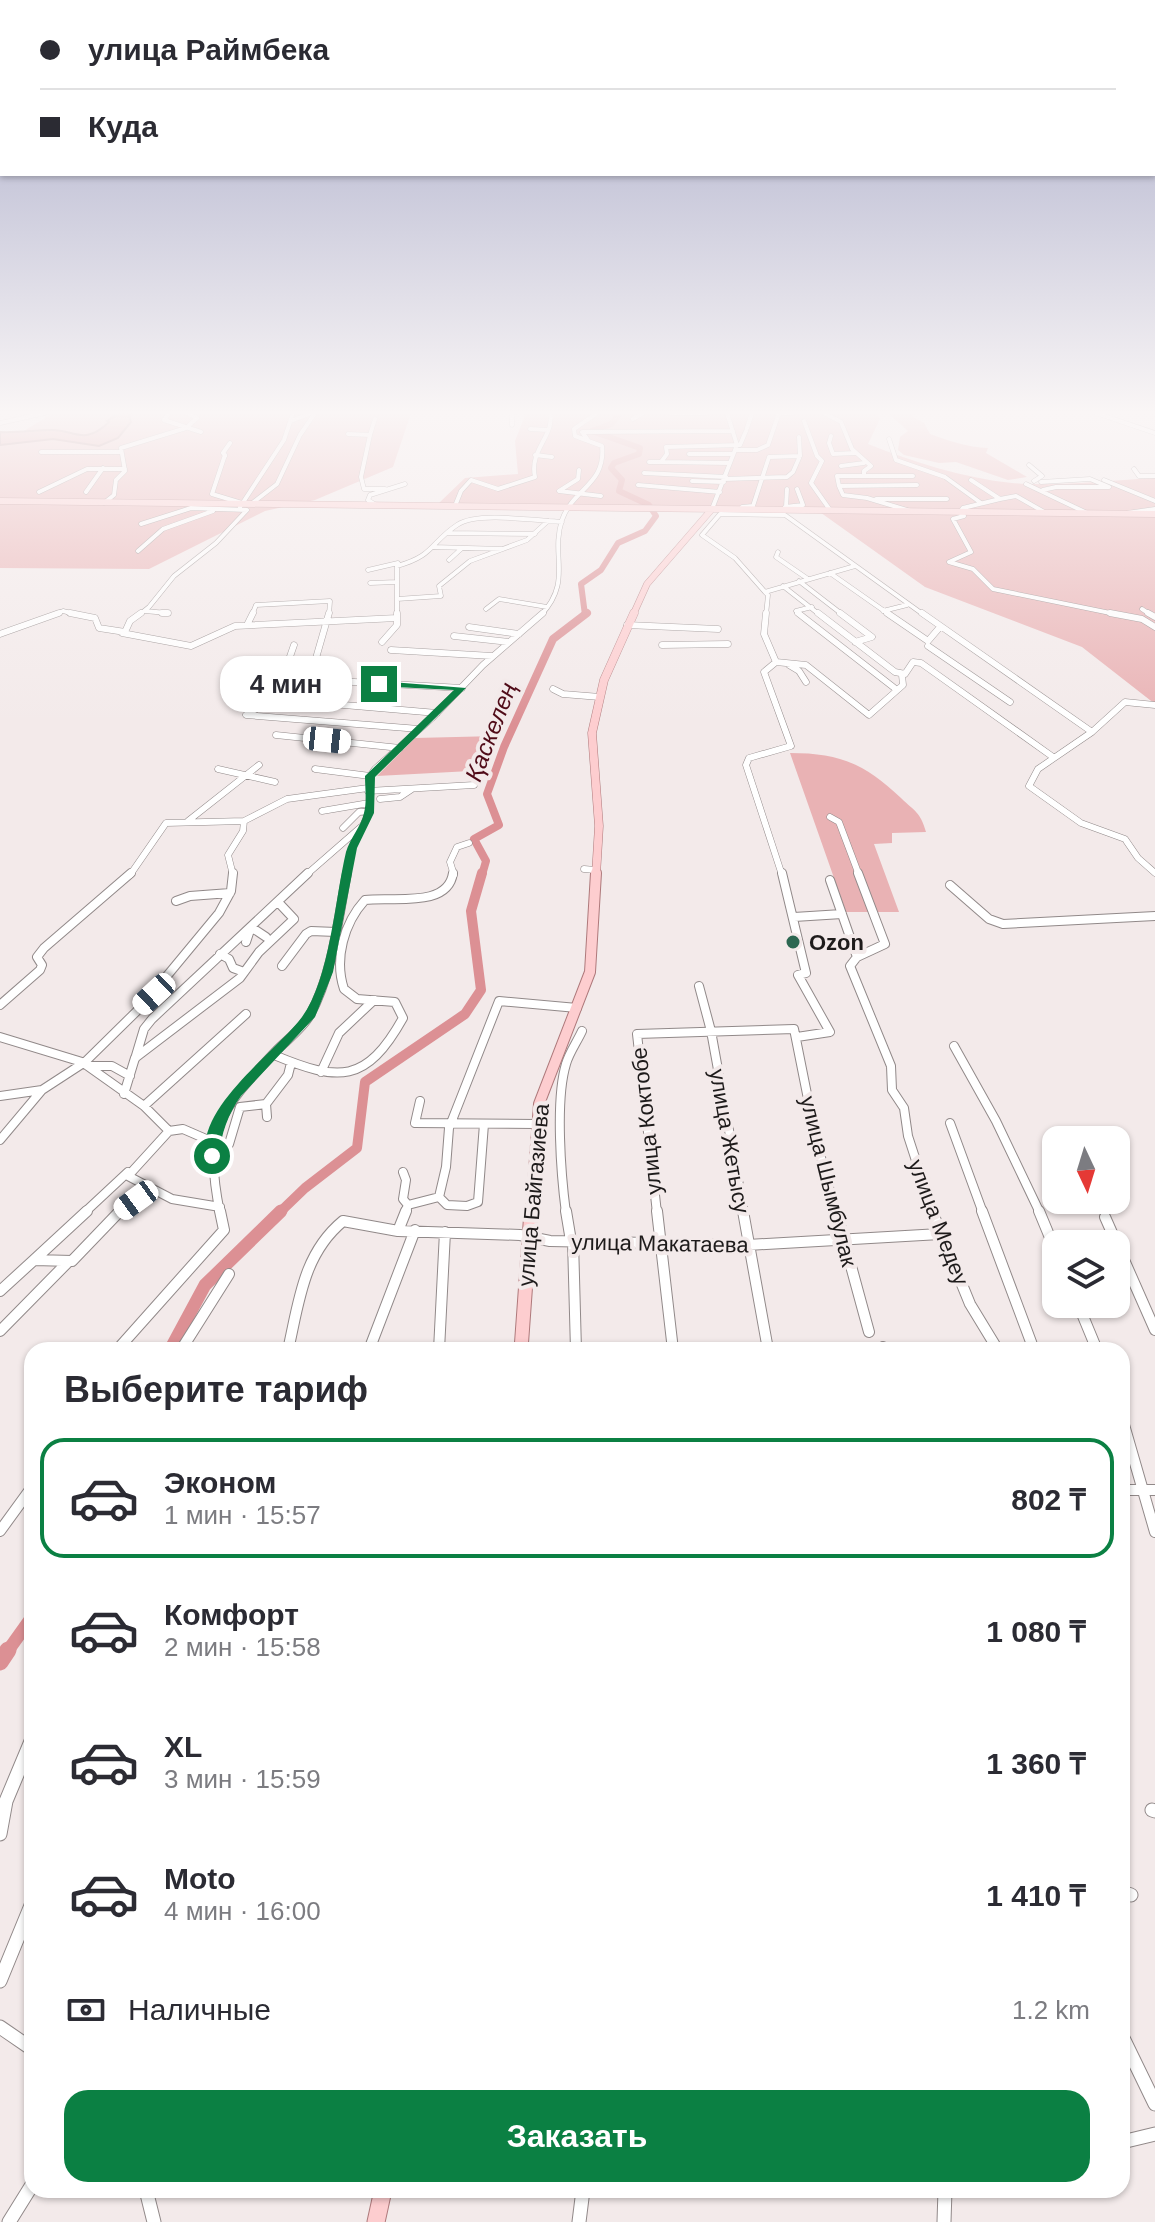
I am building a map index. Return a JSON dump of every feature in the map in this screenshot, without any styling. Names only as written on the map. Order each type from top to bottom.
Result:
[{"type":"main road","name":"улица Байгазиева","points":[[522,1342],[536,1124],[544,1080],[590,972],[591,876],[598,795],[592,733],[600,697],[627,625],[647,584],[709,517]]},
{"type":"main road","points":[[376,2222],[381,2198]]},
{"type":"street","points":[[141,524],[162,517]]},
{"type":"street","points":[[138,551],[163,529],[199,517]]},
{"type":"street","points":[[122,633],[174,576],[211,548],[244,517]]},
{"type":"street","points":[[541,520],[549,517]]},
{"type":"street","points":[[124,1342],[224,1230],[214,1182],[213,1142],[230,1101],[309,1017],[327,972],[352,848],[369,807],[370,776],[492,656],[547,607],[562,582],[557,542],[564,517]]},
{"type":"street","points":[[703,537],[718,517]]},
{"type":"street","points":[[786,517],[907,605],[955,634],[1092,732]]},
{"type":"street","points":[[957,517],[953,521],[971,552],[949,562],[973,569],[989,587],[1147,620],[1155,618]]},
{"type":"street","points":[[368,570],[420,560],[461,519],[562,522]]},
{"type":"street","points":[[397,599],[441,596],[439,586],[467,563],[508,549],[536,534],[548,521]]},
{"type":"street","points":[[448,533],[536,534]]},
{"type":"street","points":[[690,535],[703,537],[740,563],[750,579],[768,595],[764,634],[778,662],[799,671],[806,682]]},
{"type":"street","points":[[433,547],[508,549]]},
{"type":"street","points":[[449,560],[461,548]]},
{"type":"street","points":[[778,552],[776,557],[808,579]]},
{"type":"street","points":[[382,642],[397,625],[398,562]]},
{"type":"street","points":[[765,592],[855,566]]},
{"type":"street","points":[[830,572],[1010,702]]},
{"type":"street","points":[[799,581],[872,637],[855,642]]},
{"type":"street","points":[[370,583],[397,582]]},
{"type":"street","points":[[711,1031],[829,1033],[798,975],[806,973],[794,917],[778,856],[766,831],[747,768],[749,758],[791,746],[764,672],[778,662],[806,665],[869,715],[905,682],[902,675],[783,586]]},
{"type":"street","points":[[308,602],[313,591]]},
{"type":"street","points":[[486,609],[499,599],[547,607]]},
{"type":"street","points":[[247,625],[256,605],[330,601],[312,672]]},
{"type":"street","points":[[883,611],[907,605]]},
{"type":"street","points":[[812,607],[796,611],[897,690]]},
{"type":"street","points":[[1142,609],[1155,618]]},
{"type":"street","points":[[0,634],[67,611],[95,618],[99,628],[191,646],[235,626],[397,618]]},
{"type":"street","points":[[144,611],[168,613]]},
{"type":"street","points":[[1147,620],[1155,627]]},
{"type":"street","points":[[627,625],[718,629]]},
{"type":"street","points":[[686,626],[691,644]]},
{"type":"street","points":[[469,627],[519,634]]},
{"type":"street","points":[[902,675],[917,661],[940,627]]},
{"type":"street","points":[[454,636],[509,642]]},
{"type":"street","points":[[662,645],[728,644]]},
{"type":"street","points":[[286,672],[294,645]]},
{"type":"street","points":[[391,650],[492,656]]},
{"type":"street","points":[[917,661],[1053,757]]},
{"type":"street","points":[[269,680],[286,672],[340,672],[336,681],[459,691]]},
{"type":"street","points":[[340,681],[323,692],[266,702],[246,715],[419,729]]},
{"type":"street","points":[[384,689],[396,686]]},
{"type":"street","points":[[361,687],[459,691]]},
{"type":"street","points":[[553,689],[563,694],[600,697]]},
{"type":"street","points":[[309,702],[437,713]]},
{"type":"street","points":[[1155,705],[1125,702],[1092,732],[1053,757],[1034,773],[1028,783],[1030,788],[1081,823],[1125,839],[1138,858],[1155,873]]},
{"type":"street","points":[[276,735],[400,748]]},
{"type":"street","points":[[187,822],[259,765]]},
{"type":"street","points":[[218,769],[275,782]]},
{"type":"street","points":[[315,769],[370,776]]},
{"type":"street","points":[[0,1005],[40,970],[42,965],[37,957],[44,948],[129,876],[166,823],[244,821],[287,799],[368,790],[474,785]]},
{"type":"street","points":[[380,799],[400,797],[413,788]]},
{"type":"street","points":[[322,811],[369,807]]},
{"type":"street","points":[[343,828],[369,807]]},
{"type":"street","points":[[830,817],[839,822],[885,944],[857,957],[830,880]]},
{"type":"street","points":[[0,1140],[42,1090],[86,1064],[166,981],[194,943],[217,920],[231,893],[235,874],[228,855],[243,831],[244,821]]},
{"type":"street","points":[[124,1094],[144,1029],[152,1019],[362,826]]},
{"type":"street","points":[[274,1055],[291,1063],[336,1074],[365,1069],[381,1054],[403,1018],[395,1002],[360,999],[348,994],[338,971],[341,950],[354,911],[370,899],[413,900],[445,888],[454,876],[450,862],[453,853],[460,845],[469,843]]},
{"type":"street","points":[[950,885],[989,919],[1003,924],[1155,916]]},
{"type":"street","points":[[176,901],[191,895],[220,896],[231,893]]},
{"type":"street","points":[[135,1059],[242,975],[283,931],[294,917],[278,902]]},
{"type":"street","points":[[794,917],[842,914]]},
{"type":"street","points":[[251,927],[266,937]]},
{"type":"street","points":[[246,942],[251,927]]},
{"type":"street","points":[[280,943],[283,931]]},
{"type":"street","points":[[282,966],[306,934],[311,931],[336,932]]},
{"type":"street","points":[[220,954],[229,959],[233,968],[242,975]]},
{"type":"street","name":"улица Медеу","points":[[857,957],[850,963],[891,1066],[892,1090],[904,1108],[908,1136],[940,1234],[970,1304],[993,1342]]},
{"type":"street","name":"улица Жетысу","points":[[699,986],[711,1031],[767,1342]]},
{"type":"street","points":[[321,1072],[339,1033],[374,1000]]},
{"type":"street","points":[[439,1197],[450,1124],[499,1001],[577,1008]]},
{"type":"street","points":[[144,1106],[246,1014]]},
{"type":"street","points":[[576,1342],[572,1241],[567,1227],[564,1183],[564,1075],[569,1054],[582,1031]]},
{"type":"street","name":"улица Коктобе","points":[[672,1342],[637,1034],[711,1031]]},
{"type":"street","name":"улица Шымбулак","points":[[796,1033],[813,1127],[869,1332]]},
{"type":"street","points":[[0,1037],[86,1064],[112,1066],[130,1076]]},
{"type":"street","points":[[954,1046],[969,1066],[1004,1138],[1018,1158],[1047,1230]]},
{"type":"street","points":[[267,1117],[266,1104],[288,1075],[291,1063]]},
{"type":"street","points":[[86,1064],[144,1106],[169,1131]]},
{"type":"street","points":[[0,1096],[42,1090]]},
{"type":"street","points":[[420,1101],[415,1123],[536,1124]]},
{"type":"street","points":[[229,1144],[240,1107],[266,1104]]},
{"type":"street","points":[[950,1123],[1031,1342]]},
{"type":"street","points":[[439,1197],[447,1205],[467,1206],[478,1202],[484,1124]]},
{"type":"street","points":[[0,1291],[169,1131],[183,1129],[213,1142]]},
{"type":"street","points":[[129,1172],[128,1176],[149,1189],[200,1206],[220,1207]]},
{"type":"street","points":[[403,1172],[406,1180],[403,1199],[408,1205]]},
{"type":"street","points":[[0,1331],[101,1233],[117,1213],[149,1189]]},
{"type":"street","points":[[408,1205],[439,1197]]},
{"type":"street","points":[[398,1231],[408,1205]]},
{"type":"street","points":[[1105,1217],[1155,1330]]},
{"type":"street","name":"улица Макатаева","points":[[290,1342],[307,1270],[336,1226],[347,1221],[398,1231],[572,1241],[748,1245],[940,1234]]},
{"type":"street","points":[[372,1342],[415,1230]]},
{"type":"street","points":[[439,1342],[445,1232]]},
{"type":"street","points":[[34,1260],[68,1263]]},
{"type":"street","points":[[186,1342],[229,1274]]},
{"type":"street","points":[[1084,1318],[1094,1342]]},
{"type":"street","points":[[1130,1439],[1150,1490],[1155,1532]]},
{"type":"street","points":[[0,1531],[24,1498]]},
{"type":"street","points":[[0,1514],[14,1511]]},
{"type":"street","points":[[0,1834],[6,1801],[24,1758]]},
{"type":"street","points":[[0,1981],[24,1922]]},
{"type":"street","points":[[0,2027],[24,2044]]},
{"type":"street","points":[[1130,2054],[1155,2104]]},
{"type":"street","points":[[1130,2140],[1155,2134]]},
{"type":"street","points":[[9,2222],[24,2198]]},
{"type":"street","points":[[148,2198],[154,2222]]},
{"type":"street","points":[[579,2222],[582,2198]]},
{"type":"street","points":[[944,2222],[945,2198]]},
{"type":"shaded area","points":[[0,517],[254,517],[149,569],[0,568]]},
{"type":"shaded area","points":[[826,517],[1155,517],[1155,704],[1082,647],[925,587]]},
{"type":"shaded area","points":[[497,736],[489,770],[377,776],[415,738]]},
{"type":"shaded area","points":[[790,753],[823,755],[851,763],[888,786],[919,816],[926,832],[892,833],[892,843],[874,844],[899,912],[846,912]]},
{"type":"waterway","name":"Қаскелең","points":[[585,615],[581,584],[601,570],[618,543],[645,531],[655,517]]},
{"type":"waterway","name":"Қаскелең","points":[[482,875],[486,861],[474,839],[499,825],[487,794],[504,747],[553,639],[585,615]]},
{"type":"waterway","name":"Қаскелең","points":[[279,1213],[305,1188],[357,1148],[365,1082],[465,1014],[481,990],[471,911],[482,873]]},
{"type":"waterway","name":"Қаскелең","points":[[174,1342],[205,1285],[281,1211]]},
{"type":"waterway","name":"Қаскелең","points":[[7,1652],[24,1628]]},
{"type":"waterway","name":"Қаскелең","points":[[0,1662],[8,1650]]},
{"type":"place","name":"Ozon","points":[[793,942]]},
{"type":"route","points":[[212,1156],[217,1127],[236,1093],[309,1017],[327,972],[352,848],[369,813],[367,782],[373,770],[462,688],[379,684]]}]
